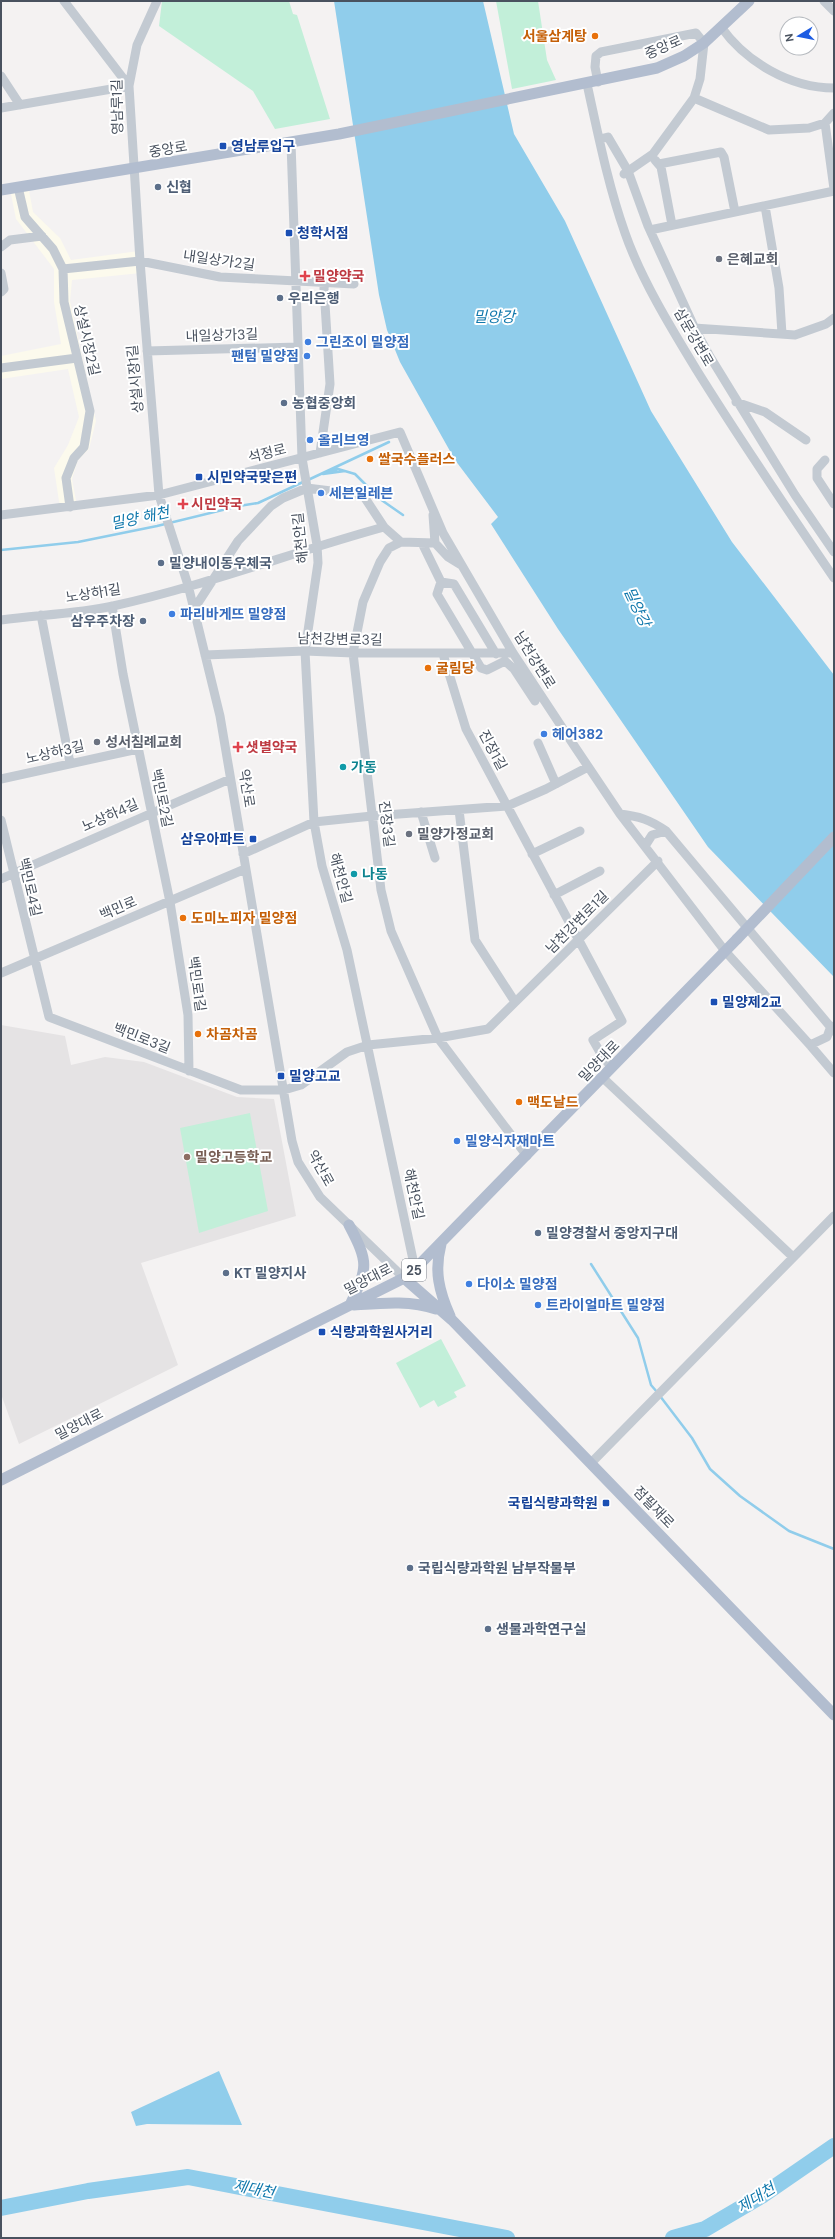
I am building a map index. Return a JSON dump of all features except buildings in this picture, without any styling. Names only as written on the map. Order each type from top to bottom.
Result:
[{"type":"main road","name":"중앙로","points":[[1,190],[134,170],[291,143],[598,82],[657,68],[684,56],[704,43],[749,1]]},
{"type":"main road","name":"밀양대로","points":[[1,1480],[404,1278],[415,1269],[527,1156],[834,837]]},
{"type":"main road","name":"약산로","points":[[349,1225],[362,1250],[365,1264],[362,1279],[350,1305]]},
{"type":"main road","name":"점필재로","points":[[441,1243],[436,1261],[436,1274],[444,1302],[452,1320]]},
{"type":"main road","name":"점필재로","points":[[404,1278],[452,1320],[834,1715]]},
{"type":"main road","name":"점필재로","points":[[350,1305],[408,1303],[423,1304],[442,1312]]},
{"type":"street","points":[[1,108],[129,86],[64,1]]},
{"type":"street","name":"영남루1길","points":[[134,170],[129,86],[137,45],[157,1]]},
{"type":"street","points":[[824,1],[834,11]]},
{"type":"street","points":[[721,27],[733,44],[768,70],[817,88],[834,88]]},
{"type":"street","points":[[598,82],[595,67],[596,56],[601,52],[696,33],[704,43],[700,79],[694,98],[680,119],[651,156],[626,173]]},
{"type":"street","points":[[1,76],[20,105]]},
{"type":"street","name":"삼문강변로","points":[[587,84],[625,234],[650,289],[715,400],[834,578]]},
{"type":"street","points":[[694,98],[769,130],[809,128],[825,123],[834,113]]},
{"type":"street","points":[[650,230],[834,190],[825,123]]},
{"type":"street","points":[[600,139],[608,137],[626,173],[694,328],[736,402],[834,552]]},
{"type":"street","name":"석정로","points":[[1,515],[159,495],[302,458],[291,143]]},
{"type":"street","points":[[658,164],[721,152],[724,157],[735,212]]},
{"type":"street","points":[[651,156],[658,164],[666,191],[672,225]]},
{"type":"street","name":"상설시장1길","points":[[134,170],[159,495]]},
{"type":"street","name":"상설시장2길","points":[[18,187],[24,217],[53,249],[63,270],[64,302],[90,411],[84,447],[74,458],[66,478],[70,507]]},
{"type":"street","points":[[765,206],[779,288],[782,334]]},
{"type":"street","points":[[1,247],[10,240],[42,236]]},
{"type":"street","points":[[63,270],[140,261]]},
{"type":"street","name":"내일상가2길","points":[[140,261],[220,277],[296,282]]},
{"type":"street","points":[[1,273],[4,289],[1,292]]},
{"type":"street","points":[[296,282],[354,284]]},
{"type":"street","points":[[320,453],[330,384],[324,288],[325,283]]},
{"type":"street","points":[[694,328],[795,335],[826,324],[834,318]]},
{"type":"street","name":"내일상가3길","points":[[147,351],[298,347]]},
{"type":"street","points":[[1,368],[77,358]]},
{"type":"street","points":[[736,402],[766,412],[806,440]]},
{"type":"street","name":"남천강변로","points":[[302,458],[400,432],[443,533],[513,653],[620,814],[658,861],[725,951]]},
{"type":"street","name":"해천안길","points":[[302,458],[318,545],[318,563],[305,651],[314,822],[322,866],[347,950],[415,1269]]},
{"type":"street","points":[[825,460],[817,468],[817,478],[834,504]]},
{"type":"street","points":[[194,609],[238,541],[271,506],[282,498],[307,488],[363,495],[384,527],[401,542],[435,544],[448,557],[462,566]]},
{"type":"street","name":"약산로","points":[[159,495],[188,586],[220,716],[292,1141],[298,1162],[320,1197],[404,1278]]},
{"type":"street","points":[[433,510],[435,544]]},
{"type":"street","name":"노상하1길","points":[[1,620],[112,606],[188,586],[318,545],[384,527]]},
{"type":"street","name":"진장3길","points":[[401,542],[389,548],[380,562],[363,602],[353,654],[381,890],[391,931],[438,1038],[527,1156]]},
{"type":"street","points":[[422,543],[441,582],[437,594],[481,668],[487,670],[505,660],[514,669],[535,701]]},
{"type":"street","points":[[441,582],[454,584],[496,654]]},
{"type":"street","name":"백민로2길","points":[[112,606],[138,749],[170,902]]},
{"type":"street","points":[[41,615],[70,763]]},
{"type":"street","name":"남천강변로3길","points":[[205,655],[305,651],[353,654],[513,653]]},
{"type":"street","name":"진장1길","points":[[442,654],[466,729],[622,1021],[593,1040],[601,1054],[612,1068]]},
{"type":"street","points":[[538,743],[556,784]]},
{"type":"street","name":"노상하3길","points":[[1,779],[138,749]]},
{"type":"street","points":[[243,854],[314,822],[507,806],[556,784],[588,767]]},
{"type":"street","name":"노상하4길","points":[[1,879],[151,812],[230,779]]},
{"type":"street","points":[[460,810],[475,940],[515,1002]]},
{"type":"street","points":[[421,812],[434,858]]},
{"type":"street","points":[[620,814],[640,817],[655,823],[666,831],[833,1029],[827,1037],[810,1045]]},
{"type":"street","name":"백민로4길","points":[[1,820],[33,959]]},
{"type":"street","points":[[532,854],[580,831]]},
{"type":"street","points":[[645,846],[652,835],[666,831]]},
{"type":"street","name":"남천강변로1길","points":[[368,1045],[438,1038],[488,1029],[658,861]]},
{"type":"street","name":"백민로","points":[[1,973],[245,869]]},
{"type":"street","points":[[554,895],[600,872]]},
{"type":"street","name":"백민로1길","points":[[170,902],[188,1015],[189,1071]]},
{"type":"street","points":[[725,951],[834,1073]]},
{"type":"street","name":"백민로3길","points":[[33,959],[49,1017],[241,1090],[284,1090]]},
{"type":"street","points":[[284,1090],[301,1085],[347,1052],[368,1045]]},
{"type":"street","points":[[603,1078],[793,1257]]},
{"type":"street","points":[[591,1463],[834,1216]]},
{"type":"shaded area","points":[[28,185],[33,212],[60,238],[71,260],[139,251],[141,273],[72,280],[70,301],[96,421],[89,449],[78,460],[72,479],[77,506],[60,508],[54,468],[68,445],[79,417],[68,369],[1,379],[1,356],[61,344],[54,302],[54,269],[16,219],[10,189]]},
{"type":"shaded area","points":[[1,1025],[65,1036],[71,1065],[105,1057],[144,1062],[237,1097],[274,1099],[296,1216],[141,1263],[178,1365],[19,1444],[1,1394]]},
{"type":"green space","points":[[162,1],[289,1],[293,14],[297,15],[330,119],[275,129],[253,91],[159,26]]},
{"type":"green space","points":[[496,1],[538,1],[547,60],[556,80],[512,89]]},
{"type":"green space","points":[[250,1113],[268,1211],[199,1233],[180,1128]]},
{"type":"green space","points":[[441,1339],[466,1386],[454,1392],[457,1397],[438,1407],[434,1400],[420,1408],[396,1363]]},
{"type":"water","name":"밀양강","points":[[334,1],[483,1],[514,134],[565,221],[651,411],[732,542],[834,675],[834,977],[708,847],[558,629],[491,524],[498,517],[455,460],[400,362],[387,330],[379,295]]},
{"type":"water","points":[[219,2071],[242,2125],[147,2124],[136,2126],[131,2112]]},
{"type":"waterway","name":"밀양 해천","points":[[308,480],[389,442]]},
{"type":"waterway","name":"밀양 해천","points":[[345,471],[323,474],[338,469],[355,474],[380,499],[403,515]]},
{"type":"waterway","name":"밀양 해천","points":[[1,550],[78,542],[157,526],[239,506],[258,503],[303,482]]},
{"type":"waterway","points":[[591,1264],[638,1338],[651,1385],[657,1392]]},
{"type":"waterway","points":[[660,1396],[692,1438],[710,1469],[740,1496],[789,1531],[834,1549]]},
{"type":"waterway","name":"제대천","points":[[673,2238],[705,2229],[763,2195],[834,2146]]},
{"type":"waterway","name":"제대천","points":[[1,2208],[88,2191],[188,2177],[507,2238]]},
{"type":"place","name":"서울삼계탕","points":[[595,36]]},
{"type":"place","name":"영남루입구","points":[[223,146]]},
{"type":"place","name":"신협","points":[[158,187]]},
{"type":"place","name":"청학서점","points":[[289,233]]},
{"type":"place","name":"은혜교회","points":[[719,259]]},
{"type":"place","name":"밀양약국","points":[[305,276]]},
{"type":"place","name":"우리은행","points":[[280,298]]},
{"type":"place","name":"그린조이 밀양점","points":[[308,342]]},
{"type":"place","name":"팬텀 밀양점","points":[[307,356]]},
{"type":"place","name":"농협중앙회","points":[[284,403]]},
{"type":"place","name":"올리브영","points":[[310,440]]},
{"type":"place","name":"쌀국수플러스","points":[[370,459]]},
{"type":"place","name":"시민약국맞은편","points":[[199,477]]},
{"type":"place","name":"세븐일레븐","points":[[321,493]]},
{"type":"place","name":"시민약국","points":[[183,504]]},
{"type":"place","name":"밀양내이동우체국","points":[[161,563]]},
{"type":"place","name":"파리바게뜨 밀양점","points":[[172,614]]},
{"type":"place","name":"삼우주차장","points":[[143,621]]},
{"type":"place","name":"굴림당","points":[[428,668]]},
{"type":"place","name":"헤어382","points":[[544,734]]},
{"type":"place","name":"성서침례교회","points":[[97,742]]},
{"type":"place","name":"샛별약국","points":[[238,747]]},
{"type":"place","name":"가동","points":[[343,767]]},
{"type":"place","name":"밀양가정교회","points":[[409,834]]},
{"type":"place","name":"삼우아파트","points":[[253,839]]},
{"type":"place","name":"나동","points":[[354,874]]},
{"type":"place","name":"도미노피자 밀양점","points":[[183,918]]},
{"type":"place","name":"밀양제2교","points":[[714,1002]]},
{"type":"place","name":"차곰차곰","points":[[198,1034]]},
{"type":"place","name":"밀양고교","points":[[281,1076]]},
{"type":"place","name":"맥도날드","points":[[519,1102]]},
{"type":"place","name":"밀양식자재마트","points":[[457,1141]]},
{"type":"place","name":"밀양고등학교","points":[[187,1157]]},
{"type":"place","name":"밀양경찰서 중앙지구대","points":[[538,1233]]},
{"type":"place","name":"KT 밀양지사","points":[[226,1273]]},
{"type":"place","name":"다이소 밀양점","points":[[469,1284]]},
{"type":"place","name":"트라이얼마트 밀양점","points":[[538,1305]]},
{"type":"place","name":"식량과학원사거리","points":[[322,1332]]},
{"type":"place","name":"국립식량과학원","points":[[606,1503]]},
{"type":"place","name":"국립식량과학원 남부작물부","points":[[410,1568]]},
{"type":"place","name":"생물과학연구실","points":[[488,1629]]}]
